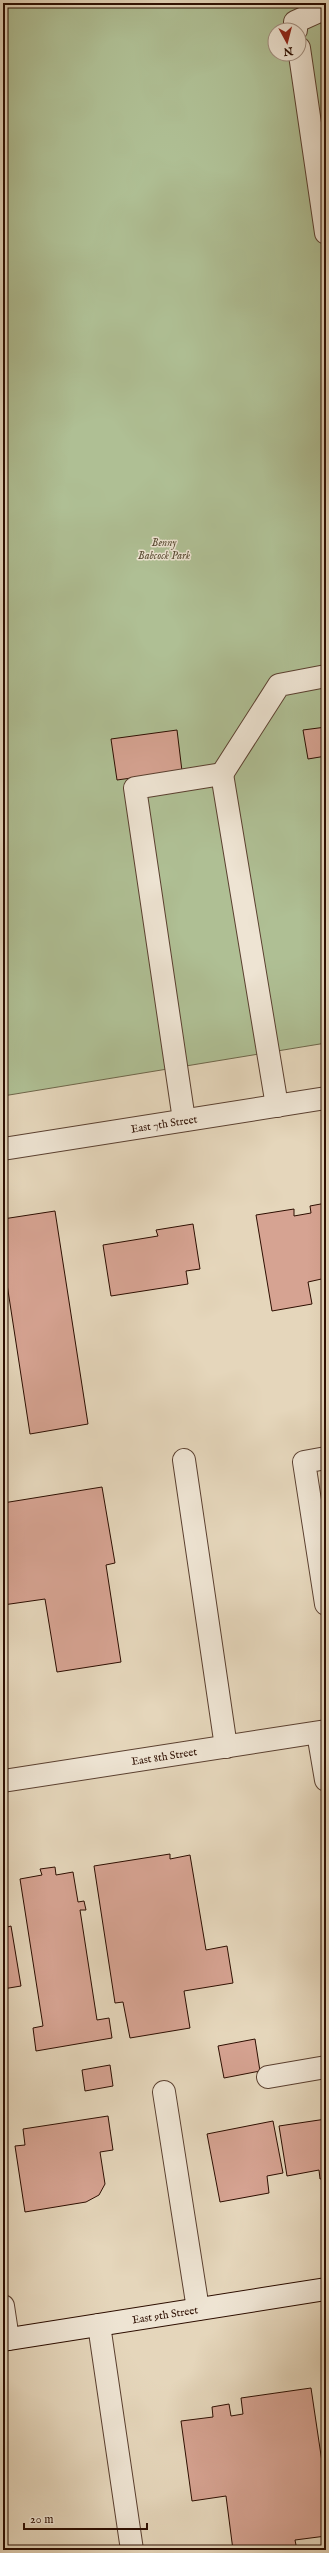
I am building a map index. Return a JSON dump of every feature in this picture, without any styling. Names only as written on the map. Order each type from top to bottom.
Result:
[{"type":"street","points":[[295,22],[326,8]]},
{"type":"street","points":[[301,62],[326,233]]},
{"type":"street","points":[[277,1106],[222,774],[279,685],[326,676]]},
{"type":"street","points":[[184,1120],[135,788],[222,774]]},
{"type":"street","name":"East 7th Street","points":[[3,1149],[326,1098]]},
{"type":"street","points":[[326,1458],[304,1462],[326,1604]]},
{"type":"street","points":[[184,1460],[226,1747]]},
{"type":"street","points":[[322,1732],[326,1780]]},
{"type":"street","name":"East 8th Street","points":[[3,1781],[322,1732]]},
{"type":"street","points":[[268,2077],[326,2067]]},
{"type":"street","points":[[164,2092],[198,2309]]},
{"type":"street","name":"East 9th Street","points":[[5,2340],[326,2289]]},
{"type":"street","points":[[3,2306],[5,2340]]},
{"type":"street","points":[[99,2325],[132,2550]]},
{"type":"green space","name":"Benny Babcock Park","points":[[3,3],[326,3],[326,1043],[3,1096]]},
{"type":"building","points":[[326,727],[326,756],[308,759],[303,730]]},
{"type":"building","points":[[177,730],[182,771],[117,780],[111,739]]},
{"type":"building","points":[[326,1203],[326,1278],[308,1282],[312,1304],[272,1311],[256,1215],[294,1209],[294,1216],[311,1213],[310,1206]]},
{"type":"building","points":[[55,1211],[88,1424],[30,1434],[7,1284],[3,1284],[3,1219]]},
{"type":"building","points":[[193,1224],[200,1269],[186,1271],[188,1284],[111,1296],[103,1245],[158,1236],[156,1230]]},
{"type":"building","points":[[102,1487],[115,1563],[106,1565],[121,1662],[57,1672],[45,1599],[3,1605],[3,1503]]},
{"type":"building","points":[[170,1854],[170,1859],[190,1855],[206,1950],[227,1946],[233,1983],[184,1991],[190,2028],[130,2038],[123,2002],[115,2003],[94,1866]]},
{"type":"building","points":[[55,1867],[56,1875],[73,1872],[78,1902],[84,1901],[86,1910],[80,1910],[97,2020],[109,2018],[112,2038],[36,2051],[33,2028],[43,2026],[20,1879],[42,1875],[40,1869]]},
{"type":"building","points":[[3,1925],[4,1928],[11,1926],[21,1986],[3,1989]]},
{"type":"building","points":[[255,2039],[260,2071],[224,2078],[218,2046]]},
{"type":"building","points":[[110,2065],[113,2086],[85,2091],[82,2070]]},
{"type":"building","points":[[108,2116],[113,2150],[100,2152],[105,2184],[99,2195],[86,2202],[25,2212],[15,2146],[25,2145],[23,2129]]},
{"type":"building","points":[[326,2119],[326,2178],[320,2179],[319,2170],[287,2176],[279,2126]]},
{"type":"building","points":[[273,2121],[283,2173],[267,2176],[269,2193],[220,2202],[207,2134]]},
{"type":"building","points":[[311,2388],[326,2489],[326,2536],[295,2540],[297,2550],[233,2550],[226,2496],[192,2501],[181,2421],[213,2417],[212,2407],[229,2404],[231,2416],[243,2414],[241,2398]]}]
